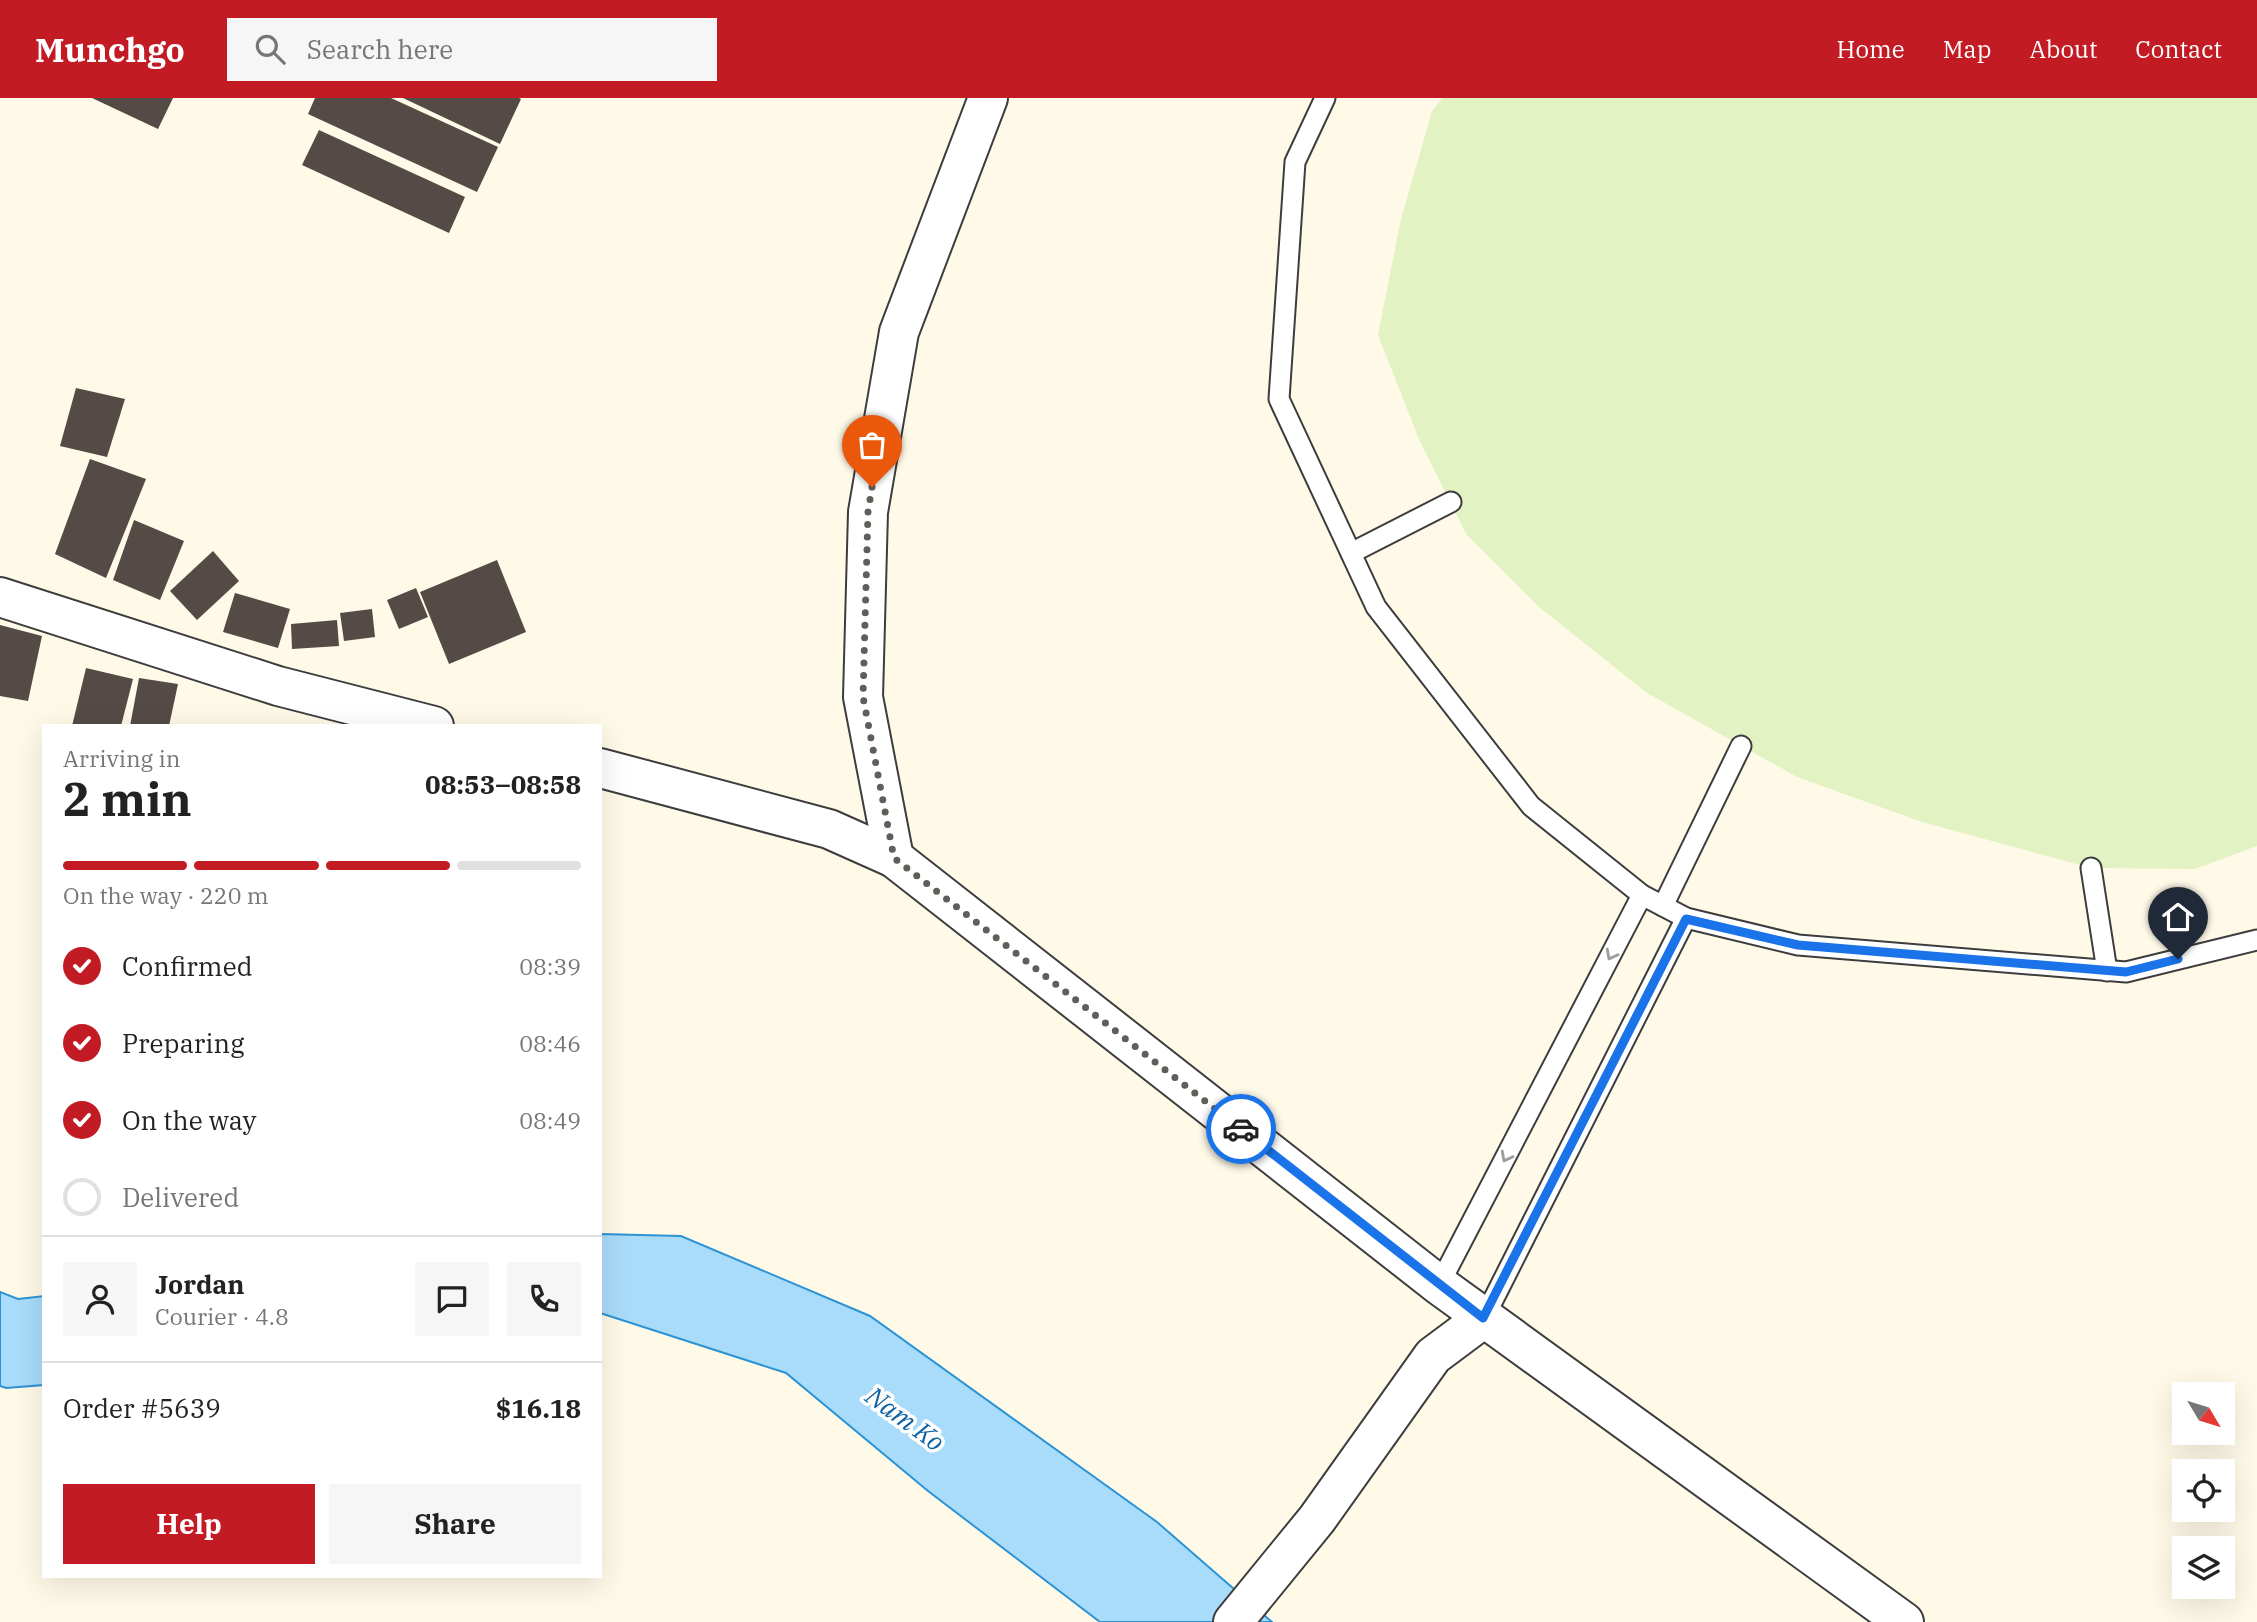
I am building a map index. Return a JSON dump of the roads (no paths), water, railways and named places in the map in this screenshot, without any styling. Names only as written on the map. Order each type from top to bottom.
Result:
[{"type":"street","points":[[894,858],[863,697],[868,512],[899,332],[988,98]]},
{"type":"street","points":[[0,597],[278,686],[426,724]]},
{"type":"street","points":[[602,769],[829,829],[894,858],[1439,1285],[1904,1622]]},
{"type":"street","points":[[1433,1356],[1439,1285]]},
{"type":"street","points":[[1233,1622],[1317,1519],[1433,1356],[1483,1318]]},
{"type":"lane","points":[[1325,98],[1295,162],[1279,399],[1376,607],[1531,806],[1642,895],[1686,919],[1798,945],[2126,972],[2257,940]]},
{"type":"lane","points":[[1351,553],[1451,502]]},
{"type":"lane","points":[[1663,906],[1741,746]]},
{"type":"lane","points":[[2091,868],[2107,971]]},
{"type":"lane","points":[[1439,1285],[1642,895]]},
{"type":"lane","points":[[1483,1318],[1686,919]]},
{"type":"water","name":"Nam Ko","points":[[602,1234],[681,1236],[870,1316],[1157,1522],[1272,1622],[1100,1622],[928,1491],[786,1373],[602,1314]]},
{"type":"water","points":[[0,1292],[18,1299],[42,1296],[42,1385],[6,1388],[0,1386]]}]
